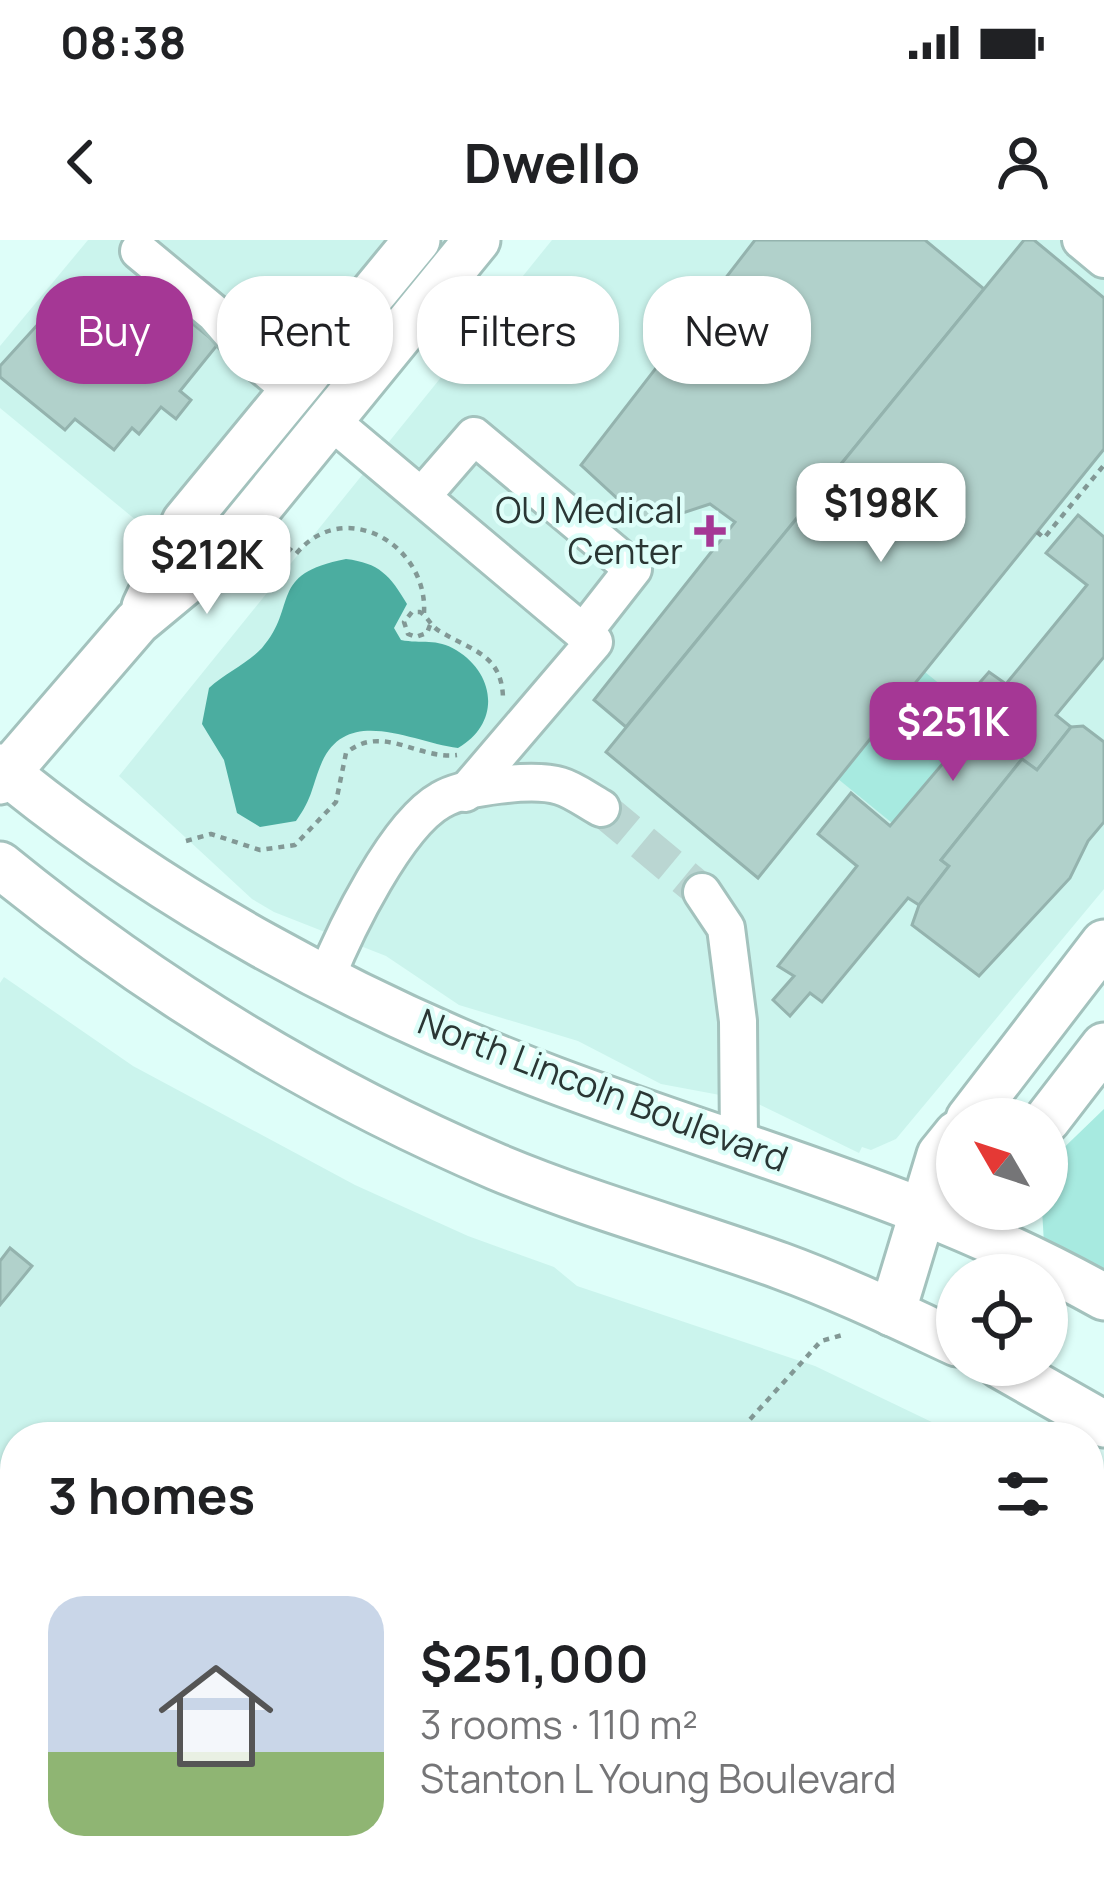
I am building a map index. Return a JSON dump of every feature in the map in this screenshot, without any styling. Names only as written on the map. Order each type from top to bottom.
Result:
[{"type":"main road","points":[[137,622],[185,522],[417,240]]},
{"type":"main road","points":[[2,774],[137,622],[225,549],[477,240]]},
{"type":"main road","name":"North Lincoln Boulevard","points":[[2,774],[150,874],[326,978],[534,1072],[936,1208]]},
{"type":"main road","points":[[0,866],[108,949],[231,1032],[407,1127],[545,1186],[783,1267],[872,1324],[936,1338]]},
{"type":"main road","points":[[985,1098],[1104,943]]},
{"type":"main road","points":[[1064,1098],[1104,1046]]},
{"type":"main road","points":[[872,1324],[942,1230]]},
{"type":"main road","name":"North Lincoln Boulevard","points":[[983,1230],[1104,1297]]},
{"type":"main road","points":[[1037,1386],[1100,1422]]},
{"type":"lane","points":[[1082,240],[1104,259]]},
{"type":"lane","points":[[139,251],[215,314],[253,358],[293,391]]},
{"type":"lane","points":[[330,420],[594,642],[465,793]]},
{"type":"lane","points":[[422,496],[473,436],[632,569],[584,633]]},
{"type":"lane","points":[[326,978],[341,940],[392,851],[440,800],[488,786],[558,785],[601,808]]},
{"type":"lane","points":[[702,892],[726,928],[738,1021],[740,1142]]},
{"type":"path","points":[[1037,532],[1045,538],[1104,465]]},
{"type":"path","points":[[287,547],[296,554],[310,538],[334,528],[356,529],[385,539],[404,554],[422,581],[424,613],[430,625],[480,650],[493,663],[502,682],[503,706]]},
{"type":"path","points":[[424,613],[409,615],[406,630],[420,637],[430,625]]},
{"type":"path","points":[[186,841],[212,833],[273,850],[303,840],[336,802],[346,753],[366,741],[393,741],[444,757],[467,751]]},
{"type":"path","points":[[748,1422],[821,1341],[872,1324]]},
{"type":"shaded area","points":[[88,240],[385,240],[356,276],[217,276],[217,384],[267,384],[148,530],[0,408],[0,346],[36,303],[36,384],[193,384],[193,276],[58,276]]},
{"type":"shaded area","name":"OU Medical Center","points":[[552,240],[1104,240],[1104,889],[896,1139],[871,1150],[862,1147],[859,1153],[752,1101],[661,1084],[578,1041],[459,1005],[386,956],[252,899],[119,776],[436,384],[619,384],[619,276],[523,276]]},
{"type":"shaded area","points":[[346,559],[375,567],[401,594],[407,604],[394,628],[401,640],[442,644],[470,660],[486,686],[487,713],[472,738],[458,748],[382,731],[348,735],[333,745],[322,762],[296,821],[260,827],[237,813],[224,760],[202,724],[209,688],[262,648],[294,583],[321,565]]},
{"type":"shaded area","points":[[920,668],[983,719],[892,823],[832,774]]},
{"type":"shaded area","points":[[4,977],[133,1066],[355,1185],[468,1236],[554,1267],[577,1286],[815,1366],[932,1422],[0,1422],[0,983]]},
{"type":"shaded area","points":[[1104,1109],[1104,1277],[1044,1244],[1043,1230],[1068,1230],[1068,1144]]},
{"type":"building","points":[[755,240],[925,240],[984,289],[626,727],[594,700],[735,522],[710,504],[646,525],[581,465],[644,384],[811,384],[811,276],[727,276]]},
{"type":"building","points":[[1024,240],[1034,240],[1104,298],[1104,449],[758,878],[606,752]]},
{"type":"building","points":[[193,324],[217,345],[193,375]]},
{"type":"building","points":[[36,326],[36,384],[186,384],[180,391],[191,400],[176,419],[161,407],[139,434],[132,428],[114,450],[75,419],[65,430],[0,377],[0,366]]},
{"type":"building","points":[[1078,515],[1104,537],[1104,657],[1056,715],[1071,727],[1037,770],[1022,759],[941,860],[949,866],[919,905],[908,898],[822,1002],[810,993],[790,1016],[773,1000],[794,976],[778,966],[857,866],[818,834],[851,793],[890,826],[972,729],[954,712],[989,672],[1006,684],[1087,585],[1046,553]]},
{"type":"building","points":[[1083,726],[1104,742],[1104,822],[1088,841],[1070,878],[979,976],[912,925],[919,905],[949,866],[941,860],[1022,759],[1037,770],[1071,727]]},
{"type":"building","points":[[10,1248],[32,1266],[0,1305],[0,1261]]},
{"type":"tunnel","points":[[601,808],[702,892]]},
{"type":"place","name":"OU Medical Center","points":[[710,531]]}]
